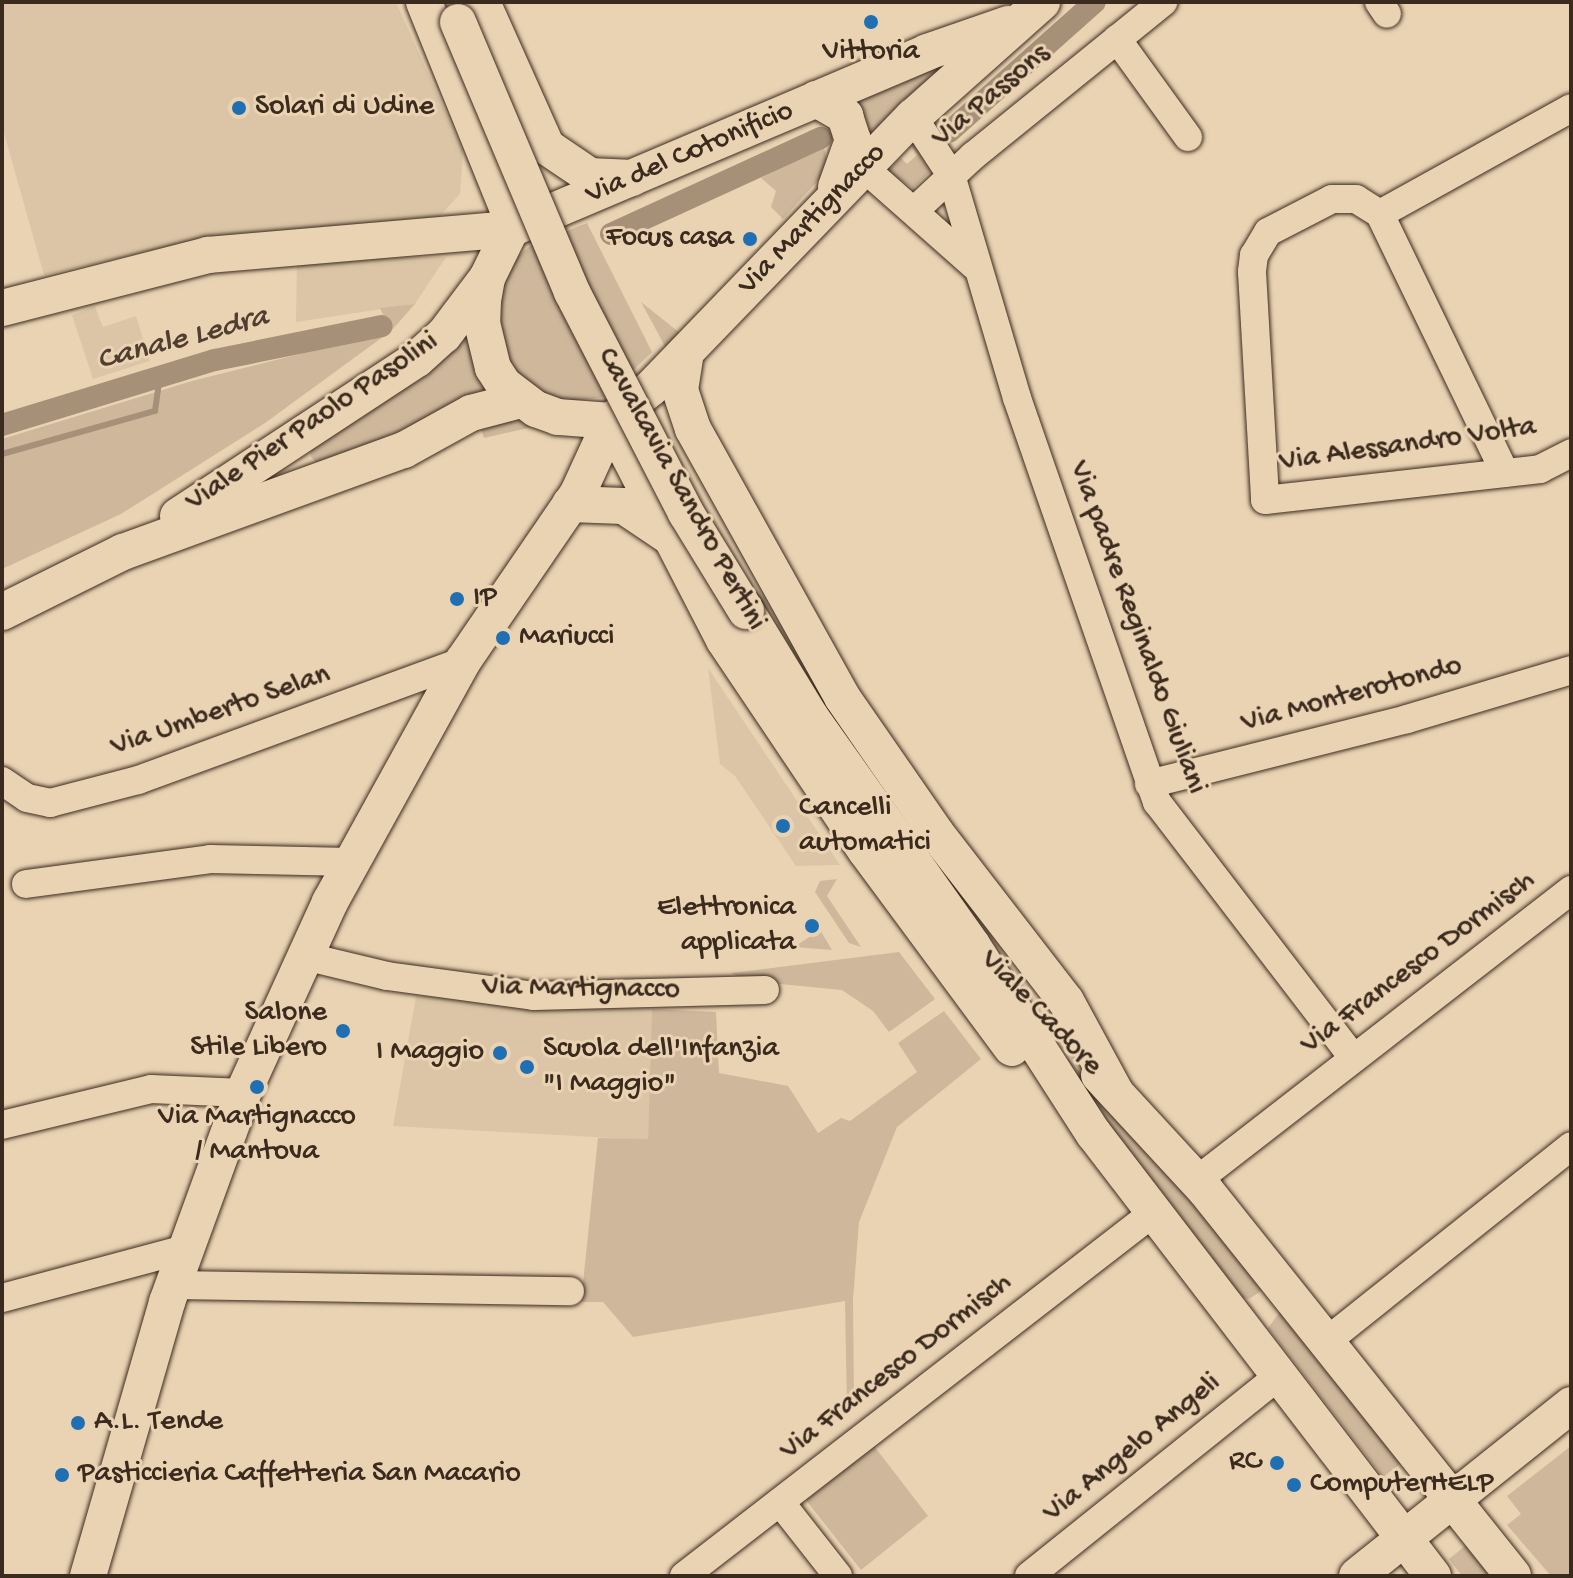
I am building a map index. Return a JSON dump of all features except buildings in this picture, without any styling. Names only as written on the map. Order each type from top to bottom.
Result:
[{"type":"main road","points":[[424,2],[507,198],[511,229],[487,278],[482,323],[486,351],[504,385],[521,400],[558,417],[611,421],[635,460],[665,533],[724,640],[866,851],[1013,1050],[1094,1134]]},
{"type":"main road","name":"Via Martignacco","points":[[927,52],[1034,8]]},
{"type":"main road","name":"Via Martignacco","points":[[88,1576],[173,1285],[243,1093],[304,956],[351,862],[463,661],[574,498],[611,421],[686,352],[913,117],[1034,8]]},
{"type":"main road","points":[[463,9],[522,100],[535,130],[559,158],[590,176],[635,178]]},
{"type":"main road","name":"Cavalcavia Sandro Pertini","points":[[463,9],[572,292],[686,513],[855,782],[972,945]]},
{"type":"main road","name":"Via del Cotonificio","points":[[2,308],[208,255],[448,238],[511,229],[927,52]]},
{"type":"main road","points":[[816,99],[845,116],[853,140],[849,163],[822,208]]},
{"type":"main road","points":[[473,118],[522,100]]},
{"type":"main road","points":[[448,238],[476,252],[487,278]]},
{"type":"main road","name":"Viale Pier Paolo Pasolini","points":[[123,552],[417,359],[444,335],[487,278]]},
{"type":"main road","points":[[686,352],[680,390],[685,409],[745,527],[842,697],[936,833],[1066,1001],[1116,1093]]},
{"type":"main road","name":"Viale Pier Paolo Pasolini","points":[[2,612],[123,552],[404,450],[471,413],[521,400]]},
{"type":"main road","points":[[558,417],[577,451],[574,498],[624,506],[665,533],[686,556],[710,568],[731,560],[745,527]]},
{"type":"main road","points":[[303,434],[302,465],[323,478]]},
{"type":"main road","points":[[724,640],[723,605],[737,589],[755,589],[776,608],[800,647],[842,697]]},
{"type":"main road","name":"Viale Cadore","points":[[972,945],[1116,1093],[1196,1181],[1513,1576]]},
{"type":"main road","name":"Viale Cadore","points":[[972,945],[1094,1134],[1433,1576]]},
{"type":"main road","points":[[1239,1325],[1286,1290]]},
{"type":"main road","points":[[1357,1576],[1571,1405]]},
{"type":"street","name":"Via Passons","points":[[914,211],[951,175],[1163,2]]},
{"type":"street","points":[[1117,39],[1188,137]]},
{"type":"street","points":[[1505,473],[1380,214],[1571,108]]},
{"type":"street","name":"Via padre Reginaldo Giuliani","points":[[913,117],[951,175],[975,266],[1149,784],[1166,818],[1352,1056]]},
{"type":"street","name":"Via padre Reginaldo Giuliani","points":[[863,167],[975,266]]},
{"type":"street","name":"Via Alessandro Volta","points":[[1380,214],[1356,199],[1332,199],[1268,232],[1254,255],[1265,500],[1540,469],[1571,453]]},
{"type":"street","name":"Via Umberto Selan","points":[[2,781],[27,798],[50,803],[79,796],[138,780],[463,661]]},
{"type":"street","name":"Via Monterotondo","points":[[1149,784],[1407,719],[1571,670]]},
{"type":"street","points":[[26,884],[210,859],[351,862]]},
{"type":"street","name":"Via Francesco Dormisch","points":[[1196,1181],[1352,1056],[1571,890]]},
{"type":"street","name":"Via Martignacco","points":[[304,956],[387,976],[534,996],[765,990]]},
{"type":"street","points":[[2,1125],[151,1089],[243,1093]]},
{"type":"street","points":[[1327,1341],[1571,1146]]},
{"type":"street","name":"Via Francesco Dormisch","points":[[684,1576],[1153,1213]]},
{"type":"street","points":[[2,1298],[185,1249]]},
{"type":"street","points":[[173,1285],[570,1291]]},
{"type":"street","name":"Via Angelo Angeli","points":[[1029,1576],[1279,1376]]},
{"type":"street","points":[[780,1502],[838,1576]]},
{"type":"shaded area","points":[[2,2],[396,2],[463,151],[460,194],[438,218],[406,226],[209,237],[44,275],[2,126]]},
{"type":"shaded area","points":[[987,41],[868,149],[841,99]]},
{"type":"shaded area","points":[[919,140],[933,169],[913,188],[887,171],[901,158],[907,164],[917,155],[912,148]]},
{"type":"shaded area","points":[[824,146],[827,161],[821,177],[783,219],[771,207],[776,191],[761,178]]},
{"type":"shaded area","points":[[587,223],[652,352],[605,397],[572,401],[552,398],[518,378],[492,323],[509,263],[533,244]]},
{"type":"shaded area","points":[[446,257],[415,304],[296,322],[297,259]]},
{"type":"shaded area","points":[[641,302],[680,333],[666,348]]},
{"type":"shaded area","points":[[415,304],[391,331],[380,308]]},
{"type":"shaded area","points":[[95,306],[103,327],[136,316],[150,361],[93,379],[72,315]]},
{"type":"shaded area","points":[[391,331],[265,423],[121,514],[2,569],[2,439],[192,381]]},
{"type":"shaded area","points":[[468,338],[491,391],[320,466],[311,457],[310,449]]},
{"type":"shaded area","points":[[519,418],[537,426],[484,438],[480,426]]},
{"type":"shaded area","points":[[708,668],[840,865],[796,866],[735,776],[720,764]]},
{"type":"shaded area","points":[[837,879],[827,896],[861,947],[849,943],[815,892],[820,881]]},
{"type":"shaded area","points":[[820,930],[832,950],[794,947]]},
{"type":"shaded area","points":[[899,952],[935,999],[889,1032],[873,1011],[842,990],[749,981],[731,973]]},
{"type":"shaded area","name":"Scuola dell'Infanzia \"I Maggio\"","points":[[416,996],[652,1009],[648,1140],[393,1126]]},
{"type":"shaded area","points":[[652,1009],[716,1012],[719,1073],[788,1086],[818,1133],[841,1118],[850,1121],[917,1072],[898,1043],[944,1011],[981,1059],[897,1127],[859,1222],[853,1300],[854,1402],[847,1408],[845,1301],[633,1337],[603,1302],[581,1302],[598,1138],[648,1139]]},
{"type":"shaded area","points":[[1029,1018],[1157,1152],[1262,1280],[1261,1291],[1249,1299],[1238,1297]]},
{"type":"shaded area","points":[[1280,1312],[1403,1462],[1383,1477],[1268,1328]]},
{"type":"shaded area","points":[[874,1446],[928,1516],[861,1570],[806,1500]]},
{"type":"shaded area","points":[[1571,1446],[1571,1576],[1551,1576],[1507,1525],[1521,1514],[1507,1496]]},
{"type":"shaded area","points":[[1470,1542],[1496,1576],[1462,1576],[1449,1559]]},
{"type":"waterway","name":"Canale Ledra","points":[[949,132],[1095,2]]},
{"type":"waterway","name":"Canale Ledra","points":[[611,234],[821,138]]},
{"type":"waterway","name":"Canale Ledra","points":[[2,425],[215,360],[382,326]]},
{"type":"waterway","points":[[2,454],[155,411],[160,377]]},
{"type":"place","name":"Vittoria","points":[[871,22]]},
{"type":"place","name":"Solari di Udine","points":[[239,108]]},
{"type":"place","name":"Focus casa","points":[[750,239]]},
{"type":"place","name":"IP","points":[[457,599]]},
{"type":"place","name":"Mariucci","points":[[503,638]]},
{"type":"place","name":"Cancelli automatici","points":[[783,826]]},
{"type":"place","name":"Elettronica applicata","points":[[812,926]]},
{"type":"place","name":"Salone Stile Libero","points":[[343,1031]]},
{"type":"place","name":"I Maggio","points":[[500,1053]]},
{"type":"place","name":"Scuola dell'Infanzia \"I Maggio\"","points":[[527,1067]]},
{"type":"place","name":"Via Martignacco / Mantova","points":[[257,1087]]},
{"type":"place","name":"A.L. Tende","points":[[78,1423]]},
{"type":"place","name":"RC","points":[[1277,1463]]},
{"type":"place","name":"Pasticcieria Caffetteria San Macario","points":[[62,1475]]},
{"type":"place","name":"ComputerHELP","points":[[1294,1485]]}]
